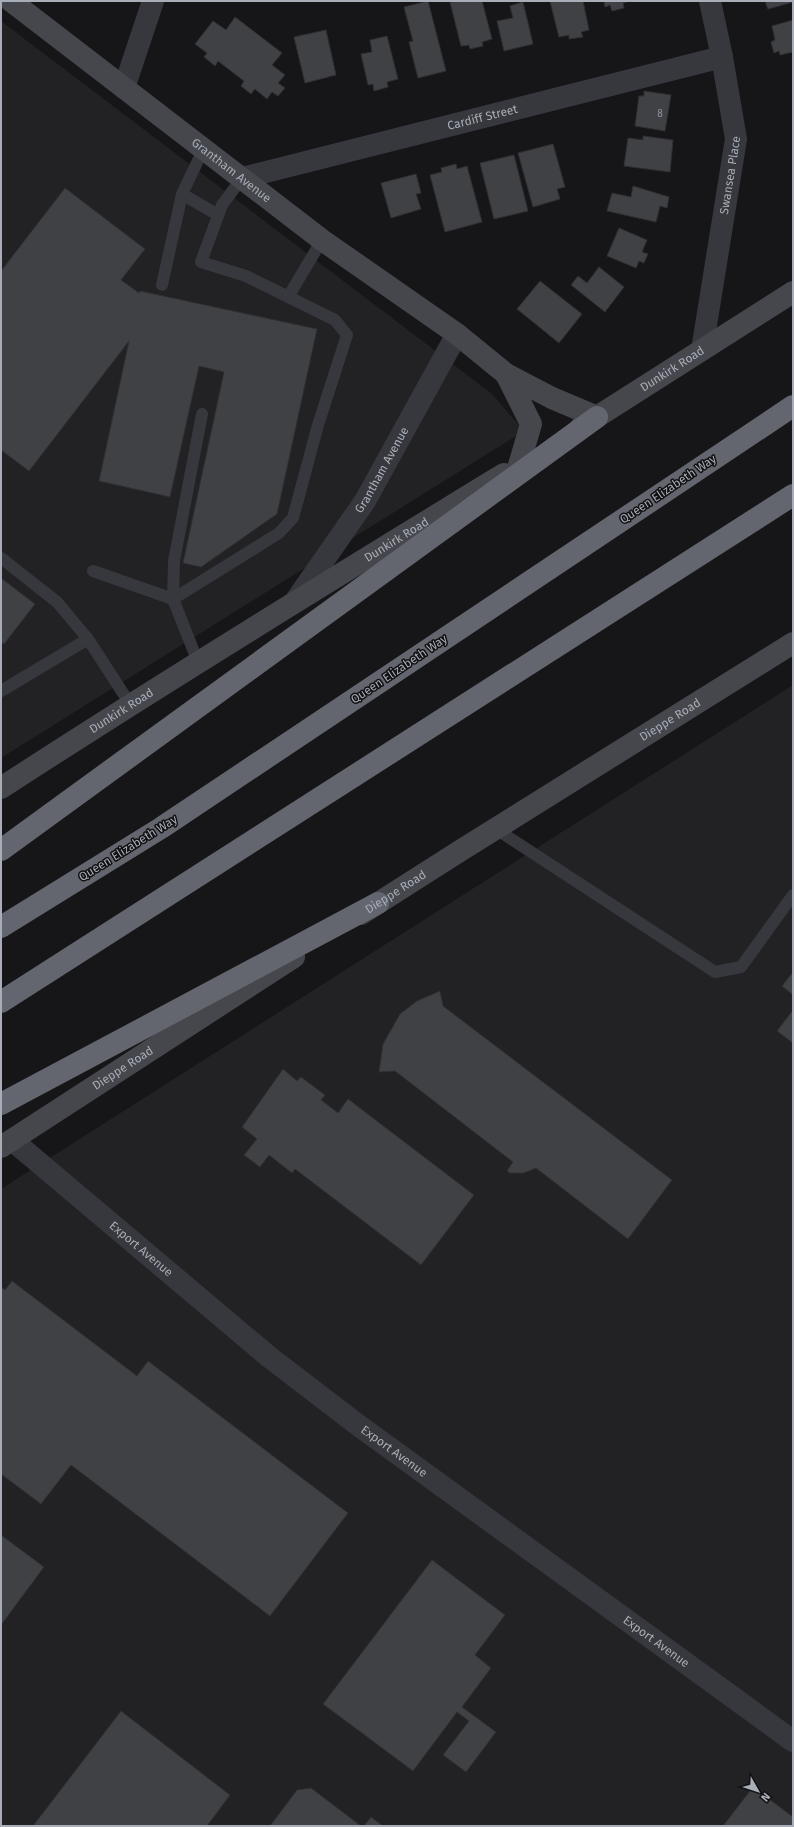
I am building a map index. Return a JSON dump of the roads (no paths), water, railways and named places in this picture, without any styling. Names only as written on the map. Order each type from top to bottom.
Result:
[{"type":"highway","name":"Queen Elizabeth Way","points":[[1,927],[168,823],[793,406]]},
{"type":"highway","points":[[1,850],[597,417]]},
{"type":"highway","points":[[502,486],[519,465]]},
{"type":"highway","points":[[1,1002],[793,495]]},
{"type":"highway","points":[[1,1104],[378,903]]},
{"type":"street","name":"Grantham Avenue","points":[[11,1],[322,240],[457,334],[506,374],[552,398],[597,417]]},
{"type":"street","points":[[124,88],[153,1]]},
{"type":"street","name":"Swansea Place","points":[[702,350],[736,139],[722,56],[710,1]]},
{"type":"street","name":"Cardiff Street","points":[[242,178],[722,56]]},
{"type":"street","name":"Dunkirk Road","points":[[1,788],[130,704],[296,600],[597,417],[793,292]]},
{"type":"street","name":"Grantham Avenue","points":[[296,600],[364,500],[457,334]]},
{"type":"street","name":"Grantham Avenue","points":[[506,374],[531,424],[519,465]]},
{"type":"street","name":"Dieppe Road","points":[[6,1143],[378,903],[793,643]]},
{"type":"street","name":"Export Avenue","points":[[6,1143],[268,1356],[340,1412],[793,1741]]},
{"type":"lane","points":[[162,285],[182,194],[204,148]]},
{"type":"lane","points":[[173,599],[279,533],[292,518],[318,425],[347,335],[336,320],[246,276],[201,262],[222,205],[242,178]]},
{"type":"lane","points":[[182,194],[218,215]]},
{"type":"lane","points":[[288,297],[322,240]]},
{"type":"lane","points":[[198,662],[173,599],[174,561],[202,414]]},
{"type":"lane","points":[[1,558],[57,602],[88,639],[130,704]]},
{"type":"lane","points":[[93,571],[173,599]]},
{"type":"lane","points":[[1,691],[88,639]]},
{"type":"lane","points":[[496,829],[715,972],[741,967],[793,894]]}]
